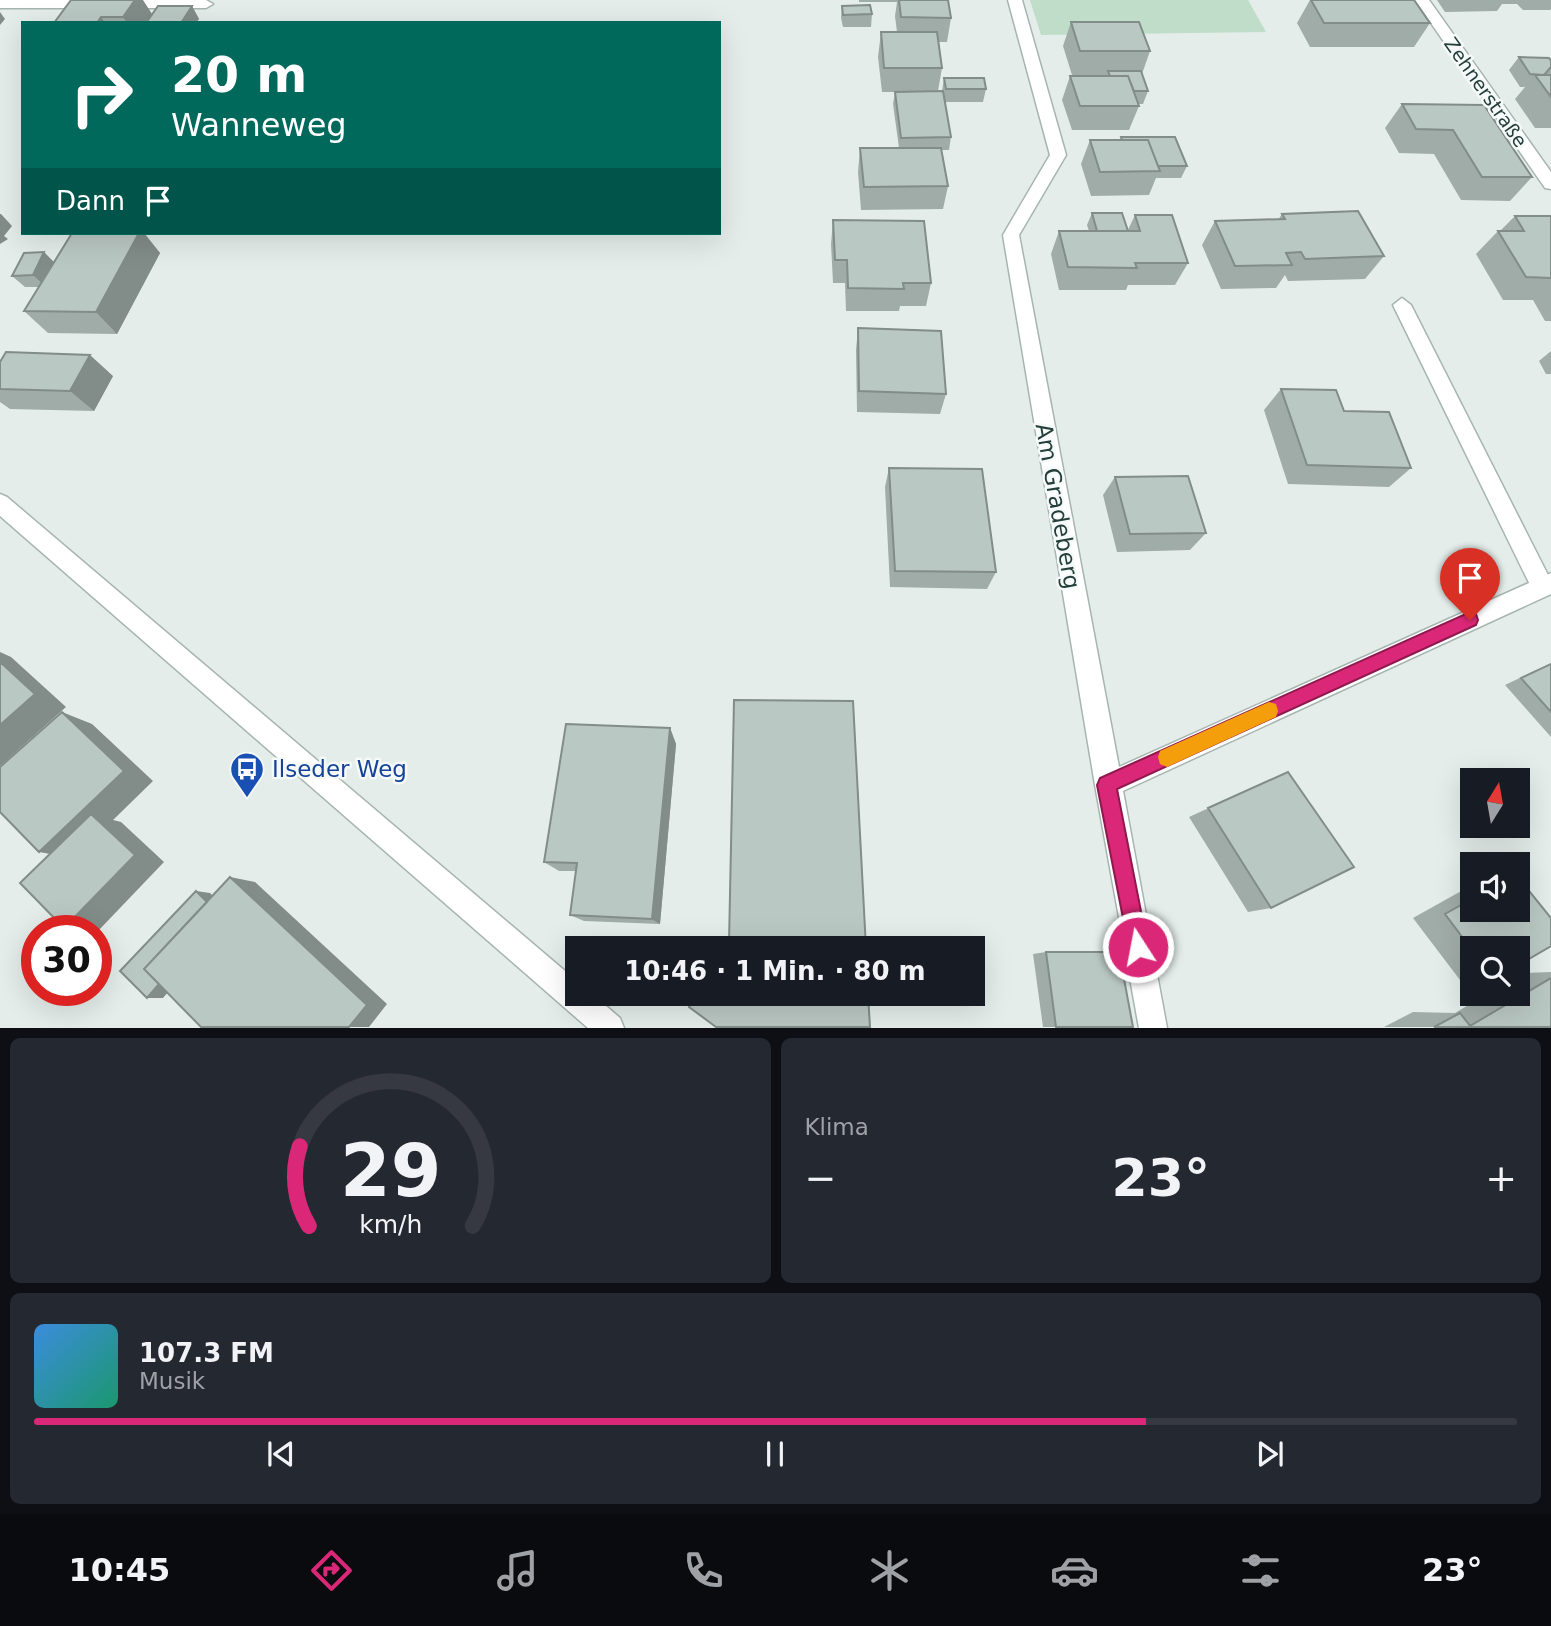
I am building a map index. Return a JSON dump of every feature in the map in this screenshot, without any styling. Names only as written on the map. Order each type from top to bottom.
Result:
[{"type":"street","name":"Am Gradeberg","points":[[1016,0],[1058,155],[1011,235],[1107,785],[1153,1027]]},
{"type":"street","name":"Zehnerstraße","points":[[1422,0],[1551,184]]},
{"type":"street","points":[[0,4],[206,4]]},
{"type":"street","points":[[1107,785],[1547,584],[1402,305]]},
{"type":"street","points":[[0,503],[610,1027]]},
{"type":"green space","points":[[1030,0],[1248,0],[1266,32],[1041,35]]},
{"type":"building","points":[[71,0],[135,0],[123,17],[101,17],[98,21],[55,21]]},
{"type":"building","points":[[899,0],[948,0],[951,18],[901,17]]},
{"type":"building","points":[[1311,0],[1414,0],[1430,23],[1324,23]]},
{"type":"building","points":[[870,5],[872,14],[843,15],[842,6]]},
{"type":"building","points":[[158,6],[192,6],[182,21],[147,21]]},
{"type":"building","points":[[1071,22],[1139,22],[1150,51],[1080,51]]},
{"type":"building","points":[[881,32],[937,32],[942,68],[884,68]]},
{"type":"building","points":[[1519,57],[1549,58],[1551,67],[1544,75],[1530,74]]},
{"type":"building","points":[[1108,71],[1141,71],[1148,91],[1134,91],[1128,76],[1110,76]]},
{"type":"building","points":[[1535,75],[1551,75],[1551,97]]},
{"type":"building","points":[[1070,76],[1128,76],[1139,106],[1080,106]]},
{"type":"building","points":[[944,78],[984,78],[986,89],[946,89]]},
{"type":"building","points":[[943,91],[951,137],[901,138],[895,92]]},
{"type":"building","points":[[1402,104],[1484,105],[1532,177],[1482,177],[1453,130],[1416,129]]},
{"type":"building","points":[[1121,137],[1175,137],[1187,166],[1158,166],[1148,140],[1122,140]]},
{"type":"building","points":[[1090,140],[1148,140],[1160,171],[1100,172]]},
{"type":"building","points":[[860,148],[941,148],[948,186],[864,187]]},
{"type":"building","points":[[1358,211],[1384,256],[1305,259],[1301,252],[1286,253],[1292,265],[1235,266],[1215,221],[1285,219],[1282,214]]},
{"type":"building","points":[[1092,213],[1122,213],[1128,231],[1097,231]]},
{"type":"building","points":[[1135,215],[1172,215],[1188,263],[1135,263],[1137,268],[1068,267],[1059,231],[1140,231]]},
{"type":"building","points":[[1515,216],[1551,216],[1551,278],[1526,277],[1498,231],[1524,231]]},
{"type":"building","points":[[833,220],[924,221],[931,283],[903,283],[904,289],[848,288],[847,260],[835,260]]},
{"type":"building","points":[[71,235],[138,235],[96,312],[24,311]]},
{"type":"building","points":[[44,252],[33,275],[12,276],[24,253]]},
{"type":"building","points":[[858,328],[941,331],[946,394],[859,391]]},
{"type":"building","points":[[6,352],[90,355],[70,391],[0,389],[0,362]]},
{"type":"building","points":[[1281,389],[1336,390],[1344,411],[1389,412],[1411,468],[1307,465]]},
{"type":"building","points":[[889,468],[982,469],[996,572],[895,571]]},
{"type":"building","points":[[1188,476],[1206,533],[1130,534],[1115,477]]},
{"type":"building","points":[[0,662],[35,694],[0,725]]},
{"type":"building","points":[[1551,664],[1551,712],[1521,678]]},
{"type":"building","points":[[734,700],[853,701],[865,936],[729,936]]},
{"type":"building","points":[[62,712],[124,771],[39,852],[0,812],[0,767]]},
{"type":"building","points":[[566,724],[670,728],[652,919],[570,915],[577,863],[544,862]]},
{"type":"building","points":[[1288,772],[1354,867],[1271,908],[1208,808]]},
{"type":"building","points":[[91,814],[135,855],[77,915],[51,915],[20,883]]},
{"type":"building","points":[[230,877],[367,1005],[349,1027],[201,1027],[144,969]]},
{"type":"building","points":[[196,891],[207,902],[144,969],[159,984],[147,998],[120,971]]},
{"type":"building","points":[[1530,892],[1551,918],[1551,946],[1530,958],[1530,936],[1462,936],[1445,914],[1460,906],[1460,922],[1530,922]]},
{"type":"building","points":[[1046,952],[1119,952],[1133,1027],[1056,1027]]},
{"type":"building","points":[[1551,978],[1551,1027],[1470,1026],[1504,1006],[1530,1006],[1530,990]]},
{"type":"building","points":[[869,1006],[870,1027],[716,1027],[689,1007]]},
{"type":"building","points":[[1460,1013],[1471,1027],[1434,1027]]},
{"type":"slow traffic","points":[[1167,757],[1269,711]]},
{"type":"place","name":"Ilseder Weg","points":[[247,799]]},
{"type":"route","points":[[1138,947],[1107,785],[1470,620]]}]
